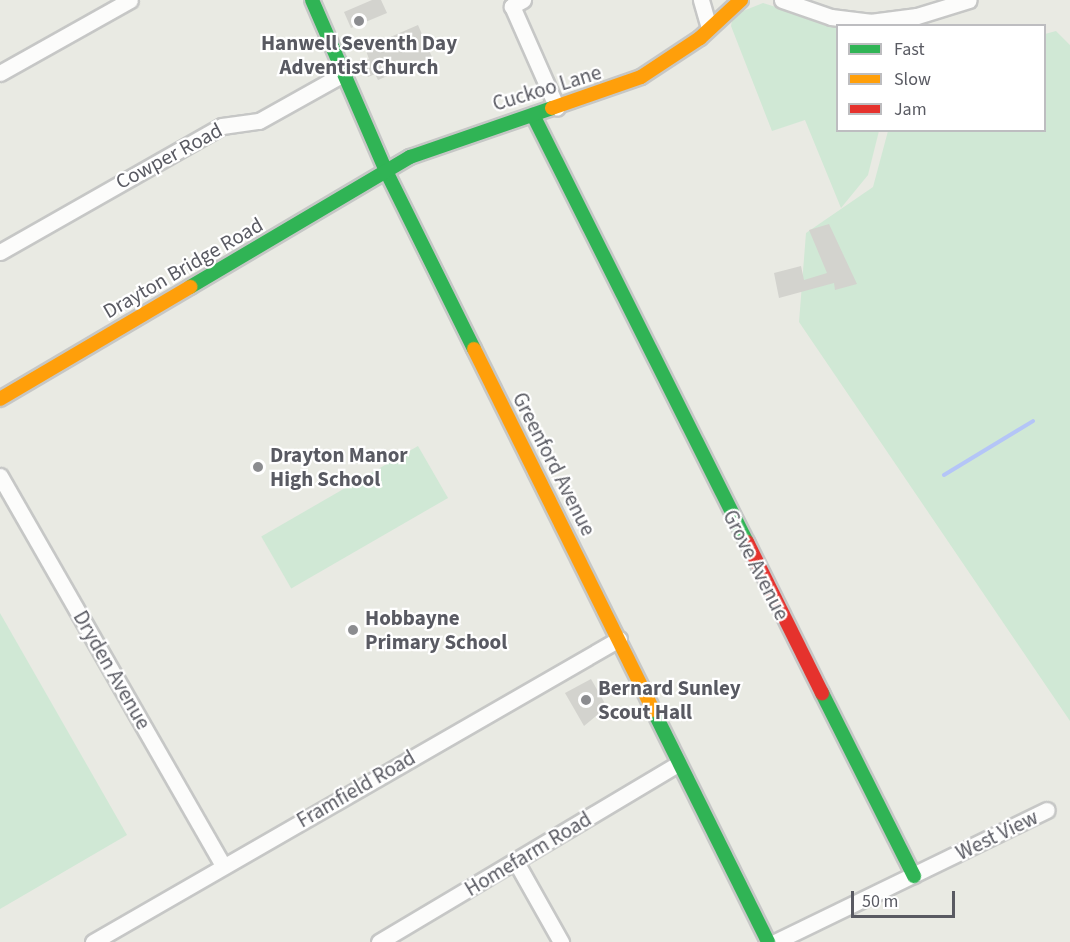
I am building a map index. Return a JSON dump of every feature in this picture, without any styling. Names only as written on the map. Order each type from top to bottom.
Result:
[{"type":"street","points":[[0,73],[130,0]]},
{"type":"street","name":"Greenford Avenue","points":[[312,0],[387,173],[619,639],[676,765],[768,942]]},
{"type":"street","points":[[523,0],[512,6],[558,108]]},
{"type":"street","points":[[701,0],[708,25]]},
{"type":"street","name":"Cuckoo Lane","points":[[387,173],[446,140],[558,108],[641,77],[700,38],[708,25],[741,0]]},
{"type":"street","points":[[782,0],[831,17],[870,22],[917,16],[969,0]]},
{"type":"street","name":"Cowper Road","points":[[0,252],[222,126],[259,121],[344,74]]},
{"type":"street","name":"Grove Avenue","points":[[533,115],[914,876]]},
{"type":"street","name":"Drayton Bridge Road","points":[[0,399],[387,173]]},
{"type":"street","name":"Dryden Avenue","points":[[0,476],[223,865]]},
{"type":"street","name":"Framfield Road","points":[[93,942],[223,865],[619,639]]},
{"type":"street","name":"Homefarm Road","points":[[379,942],[676,765]]},
{"type":"street","name":"West View","points":[[914,876],[1047,810]]},
{"type":"street","points":[[516,862],[561,942]]},
{"type":"street","points":[[775,942],[914,876]]},
{"type":"green space","points":[[763,3],[836,26],[836,132],[879,132],[868,175],[841,208],[805,120],[772,131],[731,26],[733,15]]},
{"type":"green space","points":[[1056,31],[1070,45],[1070,721],[799,322],[806,233],[873,187],[888,132],[1046,132],[1046,34]]},
{"type":"green space","points":[[418,446],[448,498],[291,588],[261,536]]},
{"type":"green space","points":[[0,613],[127,835],[0,909]]},
{"type":"building","name":"Hanwell Seventh Day Adventist Church","points":[[372,0],[381,0],[387,13],[351,28],[344,12]]},
{"type":"building","points":[[418,25],[432,57],[378,80],[375,74],[368,77],[362,62],[369,59],[365,48]]},
{"type":"building","points":[[829,224],[857,284],[835,290],[834,283],[779,298],[774,273],[801,266],[804,280],[827,273],[809,230]]},
{"type":"building","name":"Bernard Sunley Scout Hall","points":[[591,679],[607,707],[584,726],[565,693]]},
{"type":"waterway","points":[[944,475],[1033,421]]},
{"type":"traffic: fast","points":[[312,0],[387,173],[474,349]]},
{"type":"traffic: fast","points":[[190,287],[410,157],[552,108]]},
{"type":"traffic: fast","points":[[533,115],[747,542]]},
{"type":"traffic: fast","points":[[822,693],[914,876]]},
{"type":"traffic: fast","points":[[653,710],[768,942]]},
{"type":"traffic: slow","points":[[552,108],[641,77],[700,38],[741,0]]},
{"type":"traffic: slow","points":[[0,399],[190,287]]},
{"type":"traffic: slow","points":[[474,349],[653,710]]},
{"type":"traffic: jam","points":[[747,542],[822,693]]},
{"type":"place","name":"Hanwell Seventh Day Adventist Church","points":[[359,21]]},
{"type":"place","name":"Drayton Manor High School","points":[[258,467]]},
{"type":"place","name":"Hobbayne Primary School","points":[[353,630]]},
{"type":"place","name":"Bernard Sunley Scout Hall","points":[[586,700]]}]
